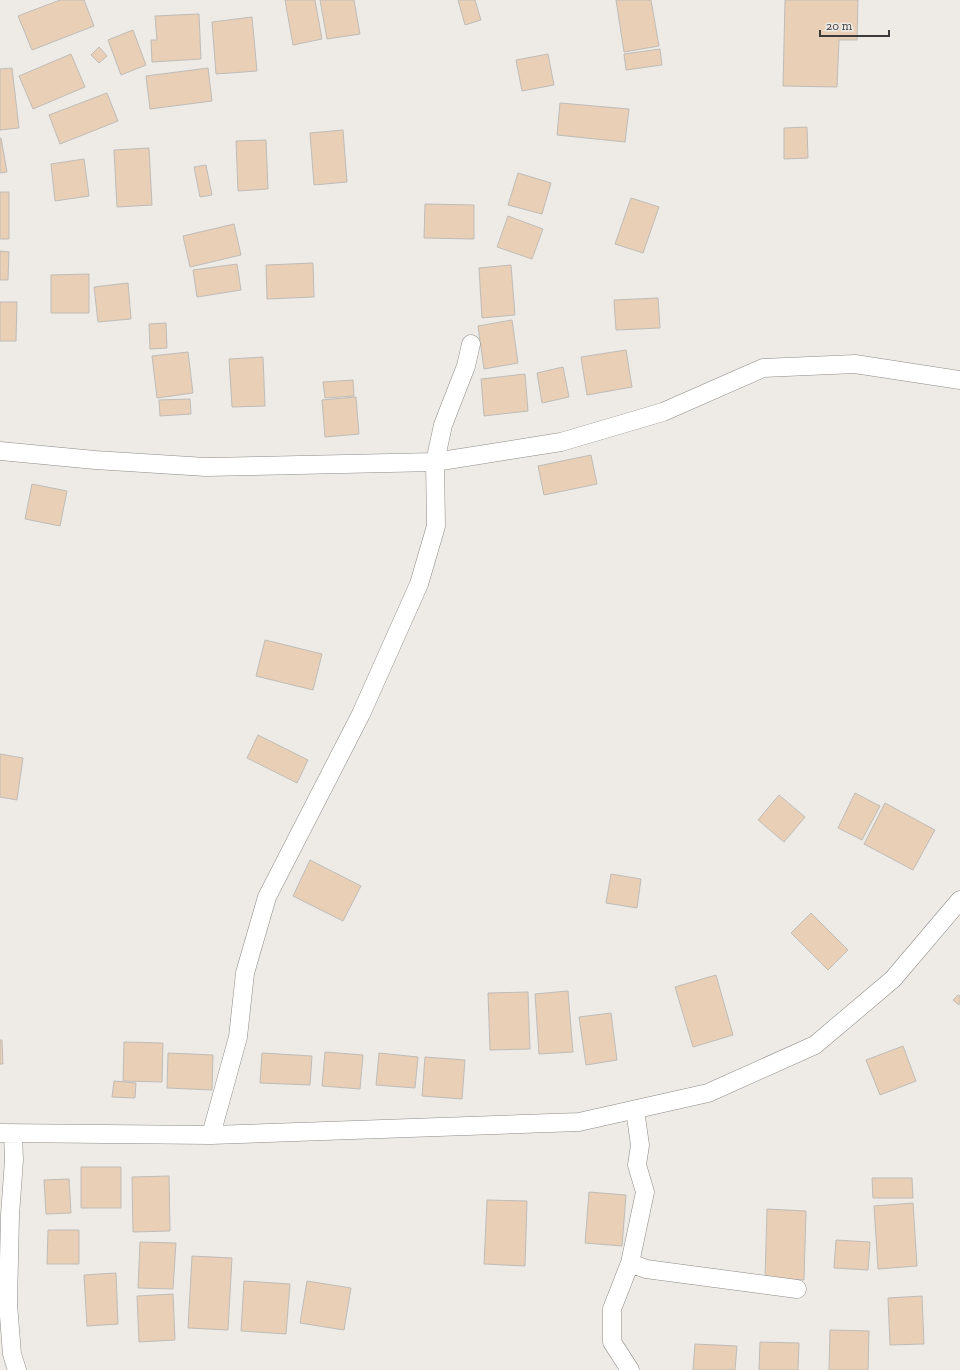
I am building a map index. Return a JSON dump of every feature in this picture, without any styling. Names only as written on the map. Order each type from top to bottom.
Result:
[{"type":"street","points":[[211,1135],[238,1036],[244,973],[267,897],[361,714],[419,584],[436,526],[435,462],[443,424],[466,366],[471,344]]},
{"type":"street","points":[[0,451],[95,460],[206,467],[435,462],[561,442],[663,412],[763,368],[855,364],[960,380]]},
{"type":"street","points":[[17,1370],[12,1354],[8,1304],[10,1215],[14,1160],[7,1133],[211,1135],[579,1122],[708,1093],[815,1045],[893,979],[960,900]]},
{"type":"street","points":[[630,1370],[612,1342],[612,1309],[630,1263],[645,1192],[637,1165],[640,1145],[635,1110]]},
{"type":"street","points":[[630,1263],[646,1269],[797,1289]]},
{"type":"building","points":[[60,0],[84,0],[94,26],[32,50],[18,16]]},
{"type":"building","points":[[285,0],[315,0],[322,39],[293,45]]},
{"type":"building","points":[[320,0],[354,0],[360,34],[327,39]]},
{"type":"building","points":[[458,0],[475,0],[481,20],[465,25]]},
{"type":"building","points":[[616,0],[651,0],[659,46],[624,52]]},
{"type":"building","points":[[785,0],[858,0],[857,40],[839,40],[837,87],[783,86]]},
{"type":"building","points":[[199,14],[201,59],[152,62],[151,40],[157,40],[155,16]]},
{"type":"building","points":[[252,17],[257,71],[216,74],[212,22]]},
{"type":"building","points":[[133,30],[146,65],[121,75],[108,40]]},
{"type":"building","points":[[99,47],[107,56],[99,63],[91,55]]},
{"type":"building","points":[[660,49],[662,65],[626,70],[624,54]]},
{"type":"building","points":[[71,54],[85,87],[33,109],[19,76]]},
{"type":"building","points":[[548,54],[554,85],[522,91],[516,60]]},
{"type":"building","points":[[12,68],[19,128],[0,130],[0,69]]},
{"type":"building","points":[[208,68],[212,101],[150,109],[146,76]]},
{"type":"building","points":[[107,93],[118,121],[60,144],[49,115]]},
{"type":"building","points":[[560,103],[629,109],[625,142],[557,135]]},
{"type":"building","points":[[807,127],[808,158],[784,159],[784,128]]},
{"type":"building","points":[[343,130],[347,182],[314,185],[310,133]]},
{"type":"building","points":[[0,138],[7,172],[0,173]]},
{"type":"building","points":[[266,140],[268,189],[238,191],[236,141]]},
{"type":"building","points":[[149,148],[152,205],[117,207],[114,150]]},
{"type":"building","points":[[84,159],[89,196],[55,201],[51,164]]},
{"type":"building","points":[[206,165],[212,195],[200,197],[194,167]]},
{"type":"building","points":[[518,173],[551,183],[542,214],[508,205]]},
{"type":"building","points":[[0,192],[9,192],[9,239],[0,239]]},
{"type":"building","points":[[631,198],[659,207],[643,253],[615,244]]},
{"type":"building","points":[[425,204],[474,205],[474,239],[424,238]]},
{"type":"building","points":[[508,216],[543,229],[532,259],[497,247]]},
{"type":"building","points":[[234,224],[241,255],[190,267],[183,236]]},
{"type":"building","points":[[0,251],[9,252],[8,280],[0,280]]},
{"type":"building","points":[[313,263],[314,297],[267,299],[266,265]]},
{"type":"building","points":[[237,264],[241,290],[197,297],[193,270]]},
{"type":"building","points":[[511,265],[515,315],[482,318],[479,268]]},
{"type":"building","points":[[89,274],[89,313],[51,313],[51,275]]},
{"type":"building","points":[[128,283],[131,319],[98,322],[94,287]]},
{"type":"building","points":[[658,298],[660,328],[616,330],[614,300]]},
{"type":"building","points":[[0,302],[17,302],[16,341],[0,341]]},
{"type":"building","points":[[512,320],[518,363],[484,369],[478,326]]},
{"type":"building","points":[[166,323],[167,348],[150,349],[149,324]]},
{"type":"building","points":[[626,350],[632,387],[587,395],[581,357]]},
{"type":"building","points":[[188,352],[193,393],[157,398],[152,356]]},
{"type":"building","points":[[263,357],[265,406],[232,407],[229,359]]},
{"type":"building","points":[[563,367],[569,397],[542,403],[537,373]]},
{"type":"building","points":[[525,374],[528,411],[484,416],[481,379]]},
{"type":"building","points":[[353,380],[354,396],[325,398],[323,382]]},
{"type":"building","points":[[356,397],[359,434],[325,437],[322,400]]},
{"type":"building","points":[[190,399],[191,414],[160,416],[159,400]]},
{"type":"building","points":[[591,455],[597,484],[544,495],[538,466]]},
{"type":"building","points":[[32,484],[67,491],[60,526],[25,519]]},
{"type":"building","points":[[265,640],[322,654],[313,690],[256,676]]},
{"type":"building","points":[[258,735],[308,760],[297,783],[247,758]]},
{"type":"building","points":[[0,754],[23,758],[17,800],[0,797]]},
{"type":"building","points":[[855,793],[880,806],[862,840],[838,828]]},
{"type":"building","points":[[779,795],[805,817],[784,842],[758,820]]},
{"type":"building","points":[[885,803],[935,830],[913,870],[864,844]]},
{"type":"building","points":[[310,860],[361,886],[343,921],[293,896]]},
{"type":"building","points":[[611,874],[641,879],[637,908],[606,903]]},
{"type":"building","points":[[811,913],[848,950],[828,970],[791,933]]},
{"type":"building","points":[[716,975],[733,1035],[693,1047],[675,987]]},
{"type":"building","points":[[568,991],[573,1052],[539,1054],[535,994]]},
{"type":"building","points":[[528,992],[530,1049],[490,1050],[488,993]]},
{"type":"building","points":[[958,995],[960,996],[959,1005],[953,1000]]},
{"type":"building","points":[[611,1013],[617,1060],[586,1065],[579,1017]]},
{"type":"building","points":[[0,1040],[2,1040],[3,1064],[0,1064]]},
{"type":"building","points":[[124,1042],[163,1043],[162,1082],[123,1081]]},
{"type":"building","points":[[903,1046],[916,1081],[880,1095],[866,1060]]},
{"type":"building","points":[[325,1052],[363,1055],[360,1089],[322,1086]]},
{"type":"building","points":[[168,1053],[213,1055],[212,1090],[167,1088]]},
{"type":"building","points":[[262,1053],[312,1056],[310,1085],[260,1083]]},
{"type":"building","points":[[379,1053],[418,1057],[415,1088],[376,1085]]},
{"type":"building","points":[[425,1057],[465,1060],[462,1099],[422,1096]]},
{"type":"building","points":[[114,1081],[136,1083],[135,1098],[112,1097]]},
{"type":"building","points":[[81,1167],[121,1167],[121,1208],[81,1208]]},
{"type":"building","points":[[169,1176],[170,1231],[133,1232],[132,1177]]},
{"type":"building","points":[[872,1178],[912,1178],[913,1198],[873,1198]]},
{"type":"building","points":[[69,1179],[71,1213],[46,1214],[44,1180]]},
{"type":"building","points":[[589,1192],[626,1195],[622,1246],[585,1243]]},
{"type":"building","points":[[487,1200],[527,1201],[525,1266],[484,1264]]},
{"type":"building","points":[[913,1203],[917,1266],[878,1269],[874,1206]]},
{"type":"building","points":[[767,1209],[806,1211],[804,1280],[765,1278]]},
{"type":"building","points":[[48,1230],[79,1230],[79,1264],[47,1264]]},
{"type":"building","points":[[836,1240],[870,1242],[868,1270],[834,1268]]},
{"type":"building","points":[[140,1242],[176,1243],[173,1289],[138,1288]]},
{"type":"building","points":[[192,1256],[232,1258],[228,1330],[188,1328]]},
{"type":"building","points":[[116,1273],[118,1324],[87,1326],[84,1275]]},
{"type":"building","points":[[244,1281],[290,1284],[286,1334],[241,1331]]},
{"type":"building","points":[[307,1281],[351,1288],[344,1330],[300,1323]]},
{"type":"building","points":[[173,1294],[175,1340],[139,1342],[137,1296]]},
{"type":"building","points":[[922,1296],[924,1344],[890,1345],[888,1298]]},
{"type":"building","points":[[830,1330],[869,1331],[868,1370],[829,1370]]},
{"type":"building","points":[[760,1342],[799,1343],[798,1370],[759,1370]]},
{"type":"building","points":[[695,1344],[737,1346],[735,1370],[693,1370]]}]
